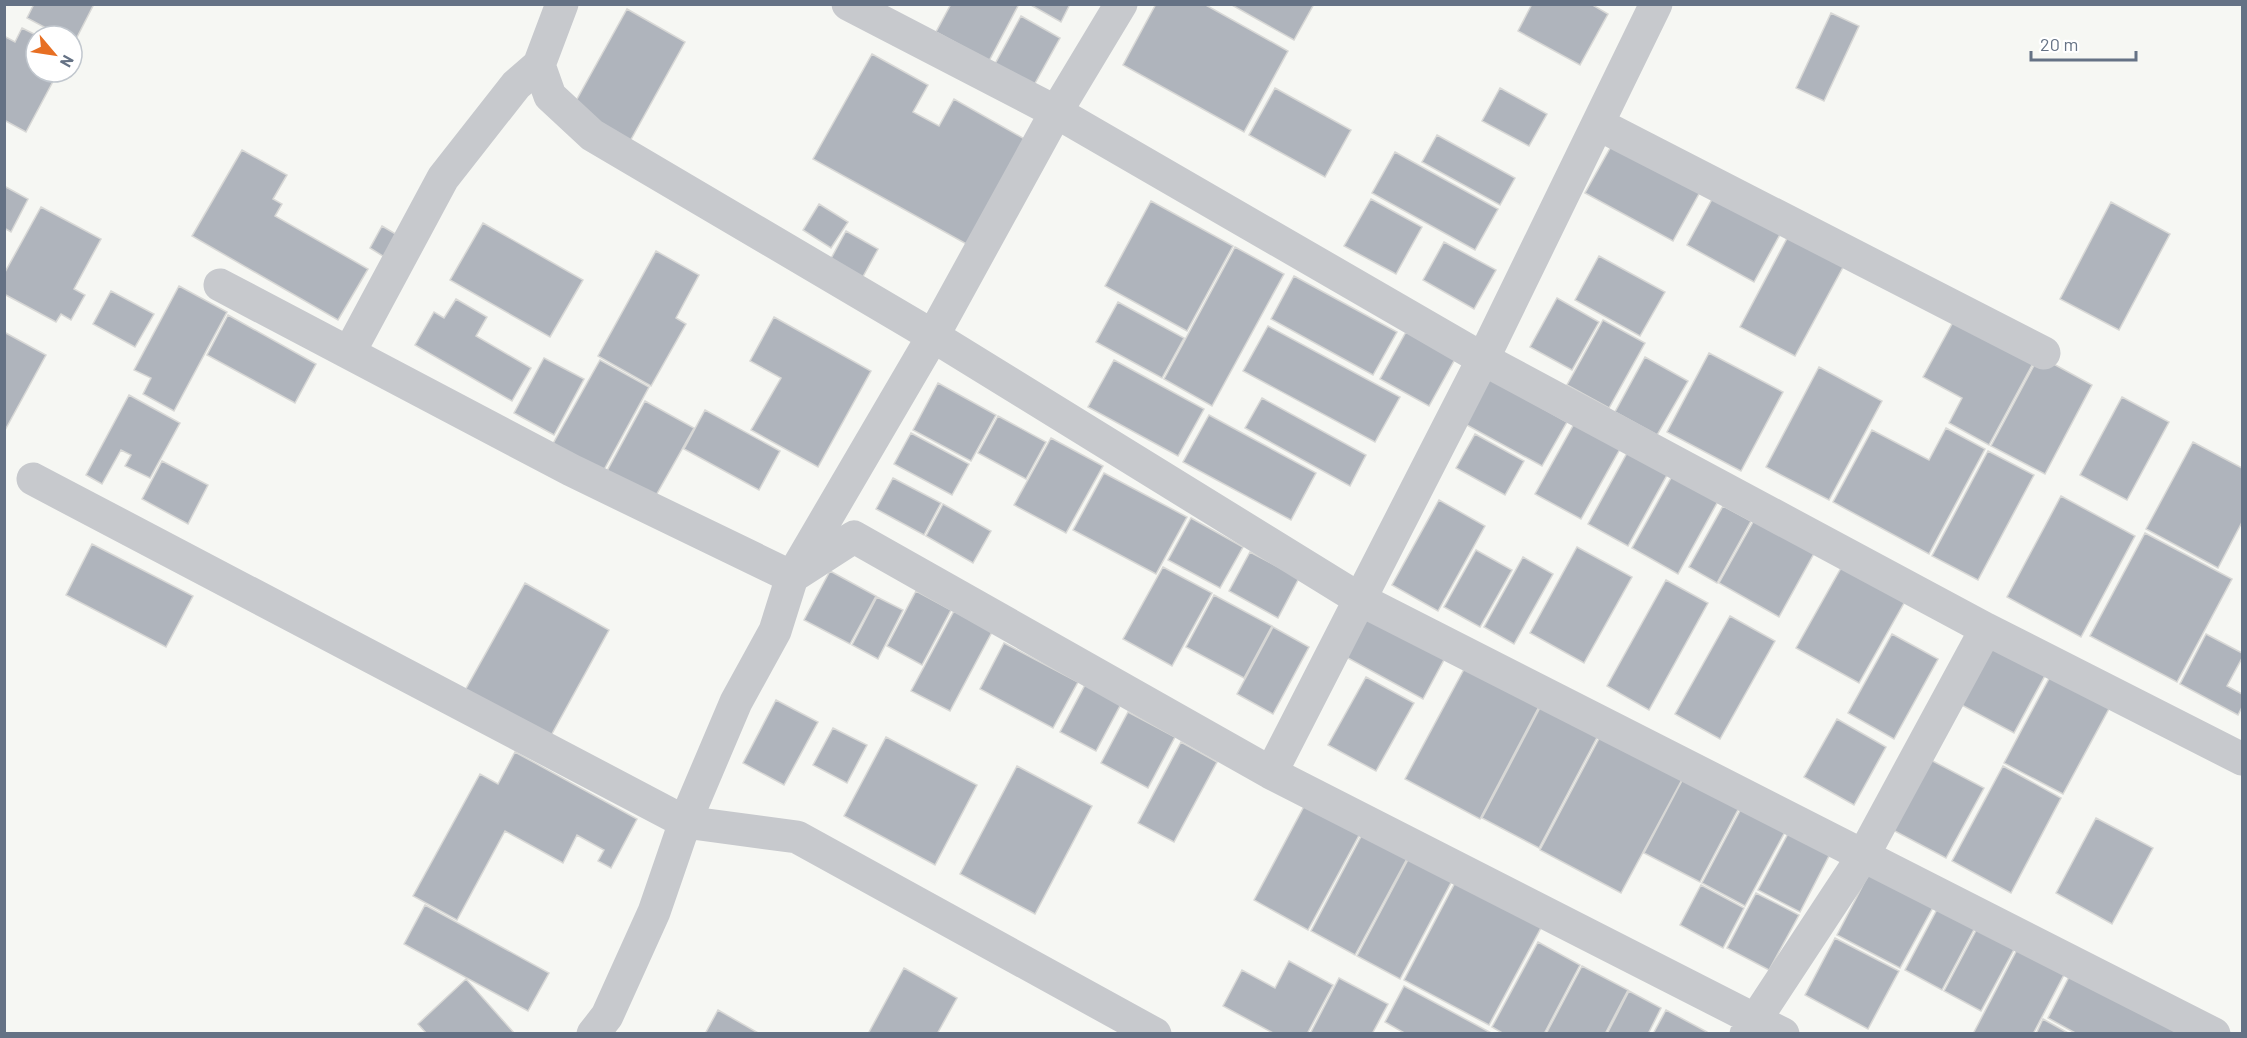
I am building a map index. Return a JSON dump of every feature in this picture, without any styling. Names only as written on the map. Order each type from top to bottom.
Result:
[{"type":"street","points":[[349,353],[443,178],[516,85],[539,65],[562,4]]},
{"type":"street","points":[[848,4],[1056,112],[1483,359],[1986,629],[2242,759]]},
{"type":"street","points":[[593,1034],[607,1016],[654,912],[685,822],[736,702],[775,631],[792,577],[933,336],[1056,112],[1121,4]]},
{"type":"street","points":[[1271,773],[1483,359],[1656,4]]},
{"type":"street","points":[[539,65],[550,96],[592,135],[933,336],[1361,600],[2214,1034]]},
{"type":"street","points":[[1598,124],[2044,353]]},
{"type":"street","points":[[220,285],[571,470],[792,577]]},
{"type":"street","points":[[33,478],[685,822],[797,837],[1155,1034]]},
{"type":"street","points":[[792,577],[854,537],[1271,773],[1761,1028],[1863,856],[1986,629]]},
{"type":"building","points":[[34,4],[94,4],[84,24],[38,24],[27,18]]},
{"type":"building","points":[[951,4],[1019,4],[989,61],[936,32]]},
{"type":"building","points":[[1029,4],[1070,4],[1061,22]]},
{"type":"building","points":[[1156,4],[1204,4],[1288,51],[1244,132],[1123,65]]},
{"type":"building","points":[[1230,4],[1314,4],[1294,40]]},
{"type":"building","points":[[1532,4],[1591,4],[1608,14],[1580,65],[1518,31]]},
{"type":"building","points":[[627,9],[685,42],[629,143],[571,110]]},
{"type":"building","points":[[1831,13],[1859,26],[1824,101],[1796,88]]},
{"type":"building","points":[[1021,16],[1060,38],[1034,85],[995,64]]},
{"type":"building","points":[[22,28],[24,29],[24,84],[52,84],[26,132],[4,120],[4,36],[15,42]]},
{"type":"building","points":[[872,54],[928,85],[913,112],[939,126],[954,99],[1028,141],[970,246],[813,159]]},
{"type":"building","points":[[1275,88],[1351,130],[1325,177],[1249,135]]},
{"type":"building","points":[[1500,88],[1547,114],[1529,146],[1482,121]]},
{"type":"building","points":[[1437,135],[1515,178],[1500,205],[1422,162]]},
{"type":"building","points":[[1613,143],[1700,192],[1673,241],[1585,193]]},
{"type":"building","points":[[242,150],[287,175],[273,199],[282,204],[275,216],[368,269],[338,320],[192,236]]},
{"type":"building","points":[[1395,152],[1498,209],[1475,250],[1372,193]]},
{"type":"building","points":[[4,186],[28,199],[11,232],[4,228]]},
{"type":"building","points":[[1716,192],[1783,229],[1754,282],[1687,245]]},
{"type":"building","points":[[1371,199],[1422,227],[1396,274],[1344,246]]},
{"type":"building","points":[[1151,201],[1233,246],[1187,331],[1105,286]]},
{"type":"building","points":[[2111,202],[2170,234],[2119,330],[2060,299]]},
{"type":"building","points":[[819,204],[848,222],[831,248],[803,230]]},
{"type":"building","points":[[41,207],[101,239],[74,289],[85,295],[71,320],[61,314],[56,322],[4,294],[4,274]]},
{"type":"building","points":[[483,223],[583,280],[550,337],[450,280]]},
{"type":"building","points":[[382,226],[399,236],[386,258],[370,248]]},
{"type":"building","points":[[1792,229],[1848,258],[1795,356],[1740,327]]},
{"type":"building","points":[[846,231],[878,249],[860,282],[828,264]]},
{"type":"building","points":[[1444,242],[1496,270],[1474,309],[1423,280]]},
{"type":"building","points":[[1235,247],[1284,274],[1212,406],[1164,379]]},
{"type":"building","points":[[656,251],[699,275],[676,318],[686,324],[651,386],[598,356]]},
{"type":"building","points":[[1599,256],[1665,292],[1640,336],[1575,300]]},
{"type":"building","points":[[1294,276],[1397,332],[1373,375],[1271,319]]},
{"type":"building","points":[[179,286],[227,312],[174,411],[143,394],[151,378],[134,370]]},
{"type":"building","points":[[111,291],[154,314],[135,347],[93,324]]},
{"type":"building","points":[[1557,298],[1599,322],[1572,370],[1530,347]]},
{"type":"building","points":[[456,299],[487,317],[476,336],[531,368],[512,401],[415,345],[434,312],[444,318]]},
{"type":"building","points":[[1118,302],[1184,338],[1162,378],[1096,342]]},
{"type":"building","points":[[1958,313],[2037,356],[1989,445],[1949,423],[1962,398],[1923,377]]},
{"type":"building","points":[[228,315],[316,364],[295,403],[207,355]]},
{"type":"building","points":[[774,317],[871,371],[818,467],[751,430],[781,378],[750,361]]},
{"type":"building","points":[[1603,320],[1645,343],[1609,408],[1567,385]]},
{"type":"building","points":[[1268,326],[1400,397],[1375,442],[1243,371]]},
{"type":"building","points":[[4,332],[46,355],[4,432]]},
{"type":"building","points":[[1406,332],[1455,359],[1429,406],[1380,379]]},
{"type":"building","points":[[1709,353],[1783,392],[1741,471],[1667,432]]},
{"type":"building","points":[[2039,356],[2092,385],[2045,474],[1991,446]]},
{"type":"building","points":[[1645,357],[1688,381],[1657,435],[1615,412]]},
{"type":"building","points":[[544,358],[584,379],[554,435],[514,413]]},
{"type":"building","points":[[600,360],[649,387],[600,477],[550,449]]},
{"type":"building","points":[[1114,360],[1204,409],[1178,456],[1088,407]]},
{"type":"building","points":[[1819,367],[1882,401],[1829,500],[1766,467]]},
{"type":"building","points":[[1490,379],[1567,422],[1542,466],[1465,424]]},
{"type":"building","points":[[938,383],[996,415],[971,461],[913,430]]},
{"type":"building","points":[[129,395],[180,423],[150,478],[125,466],[131,455],[121,450],[102,484],[86,475]]},
{"type":"building","points":[[2122,397],[2169,422],[2127,500],[2080,475]]},
{"type":"building","points":[[1262,398],[1366,455],[1350,486],[1245,428]]},
{"type":"building","points":[[645,401],[694,428],[655,497],[607,471]]},
{"type":"building","points":[[705,410],[780,451],[759,490],[684,449]]},
{"type":"building","points":[[1209,415],[1316,473],[1291,520],[1183,462]]},
{"type":"building","points":[[1579,415],[1625,440],[1581,519],[1535,494]]},
{"type":"building","points":[[998,416],[1046,442],[1026,479],[978,453]]},
{"type":"building","points":[[1946,428],[1985,449],[1929,554],[1833,502],[1872,430],[1929,460]]},
{"type":"building","points":[[911,433],[969,464],[952,495],[894,464]]},
{"type":"building","points":[[1475,434],[1524,461],[1505,495],[1456,468]]},
{"type":"building","points":[[1051,438],[1103,466],[1066,533],[1014,505]]},
{"type":"building","points":[[2193,442],[2242,468],[2242,522],[2218,568],[2146,529]]},
{"type":"building","points":[[1632,444],[1672,466],[1628,546],[1588,524]]},
{"type":"building","points":[[1988,451],[2034,475],[1978,580],[1932,556]]},
{"type":"building","points":[[162,461],[208,485],[188,524],[142,499]]},
{"type":"building","points":[[1676,469],[1722,494],[1678,574],[1632,548]]},
{"type":"building","points":[[1104,473],[1187,517],[1156,574],[1073,530]]},
{"type":"building","points":[[893,478],[941,503],[924,535],[876,509]]},
{"type":"building","points":[[2061,496],[2135,536],[2081,637],[2007,597]]},
{"type":"building","points":[[1439,500],[1485,526],[1438,611],[1392,585]]},
{"type":"building","points":[[943,504],[991,531],[973,563],[926,536]]},
{"type":"building","points":[[1723,506],[1751,521],[1717,583],[1689,567]]},
{"type":"building","points":[[1757,515],[1817,548],[1779,617],[1719,583]]},
{"type":"building","points":[[1191,518],[1243,547],[1220,588],[1168,560]]},
{"type":"building","points":[[2145,533],[2232,579],[2177,682],[2090,636]]},
{"type":"building","points":[[92,544],[193,596],[166,647],[66,595]]},
{"type":"building","points":[[1577,547],[1632,577],[1584,663],[1530,633]]},
{"type":"building","points":[[1476,550],[1512,570],[1480,627],[1444,607]]},
{"type":"building","points":[[1250,552],[1299,578],[1278,618],[1229,591]]},
{"type":"building","points":[[1523,557],[1553,574],[1514,644],[1484,627]]},
{"type":"building","points":[[1845,561],[1908,596],[1859,683],[1796,648]]},
{"type":"building","points":[[1163,567],[1212,593],[1172,666],[1123,639]]},
{"type":"building","points":[[830,571],[876,596],[850,644],[804,620]]},
{"type":"building","points":[[1666,580],[1708,603],[1649,710],[1607,686]]},
{"type":"building","points":[[525,583],[609,630],[548,741],[463,694]]},
{"type":"building","points":[[916,591],[951,610],[922,665],[887,646]]},
{"type":"building","points":[[1214,595],[1272,626],[1244,678],[1186,647]]},
{"type":"building","points":[[877,597],[903,610],[878,659],[852,645]]},
{"type":"building","points":[[954,611],[992,632],[950,711],[911,691]]},
{"type":"building","points":[[1370,614],[1446,656],[1423,699],[1346,657]]},
{"type":"building","points":[[1730,616],[1775,641],[1720,739],[1675,714]]},
{"type":"building","points":[[1273,627],[1309,647],[1273,714],[1237,694]]},
{"type":"building","points":[[1892,634],[1938,659],[1894,739],[1848,713]]},
{"type":"building","points":[[2206,634],[2242,653],[2242,658],[2227,686],[2242,694],[2242,707],[2238,715],[2180,684]]},
{"type":"building","points":[[1990,639],[2048,670],[2014,733],[1956,702]]},
{"type":"building","points":[[1004,643],[1078,682],[1053,728],[980,689]]},
{"type":"building","points":[[1469,660],[1543,699],[1480,819],[1405,779]]},
{"type":"building","points":[[2052,673],[2111,705],[2063,794],[2004,763]]},
{"type":"building","points":[[1366,677],[1414,703],[1376,771],[1328,745]]},
{"type":"building","points":[[1085,685],[1121,704],[1096,751],[1060,732]]},
{"type":"building","points":[[776,700],[818,722],[784,785],[743,763]]},
{"type":"building","points":[[1544,700],[1601,730],[1539,848],[1482,818]]},
{"type":"building","points":[[1128,712],[1175,737],[1148,788],[1101,763]]},
{"type":"building","points":[[1837,719],[1886,747],[1854,805],[1804,777]]},
{"type":"building","points":[[833,728],[867,745],[847,783],[813,765]]},
{"type":"building","points":[[1603,731],[1685,774],[1621,893],[1540,850]]},
{"type":"building","points":[[886,737],[977,785],[935,865],[844,816]]},
{"type":"building","points":[[1181,742],[1217,762],[1174,842],[1138,823]]},
{"type":"building","points":[[515,752],[637,819],[611,868],[598,861],[604,850],[577,835],[563,863],[505,831],[457,920],[413,896],[480,774],[498,784]]},
{"type":"building","points":[[1927,758],[1984,788],[1946,858],[1889,828]]},
{"type":"building","points":[[1017,766],[1092,806],[1035,914],[960,874]]},
{"type":"building","points":[[2003,766],[2061,798],[2011,893],[1952,861]]},
{"type":"building","points":[[1685,775],[1741,804],[1700,882],[1644,853]]},
{"type":"building","points":[[1308,799],[1363,828],[1308,930],[1254,900]]},
{"type":"building","points":[[1743,805],[1787,828],[1745,906],[1702,883]]},
{"type":"building","points":[[2096,818],[2153,848],[2112,924],[2056,893]]},
{"type":"building","points":[[1365,829],[1410,853],[1355,955],[1311,931]]},
{"type":"building","points":[[1790,830],[1831,852],[1800,912],[1758,890]]},
{"type":"building","points":[[1411,854],[1454,877],[1400,979],[1357,956]]},
{"type":"building","points":[[1873,866],[1937,900],[1900,968],[1837,935]]},
{"type":"building","points":[[1457,879],[1543,924],[1489,1025],[1404,980]]},
{"type":"building","points":[[1701,885],[1744,908],[1723,948],[1680,925]]},
{"type":"building","points":[[1756,893],[1799,915],[1769,970],[1727,948]]},
{"type":"building","points":[[1941,902],[1978,922],[1942,990],[1905,970]]},
{"type":"building","points":[[425,905],[549,973],[528,1011],[404,944]]},
{"type":"building","points":[[1980,923],[2018,942],[1981,1011],[1944,991]]},
{"type":"building","points":[[1835,938],[1899,971],[1868,1029],[1805,995]]},
{"type":"building","points":[[1538,942],[1580,965],[1544,1034],[1504,1034],[1492,1027]]},
{"type":"building","points":[[2020,944],[2067,969],[2033,1034],[1973,1034]]},
{"type":"building","points":[[1289,961],[1333,985],[1307,1034],[1275,1034],[1223,1006],[1242,970],[1275,988]]},
{"type":"building","points":[[1582,966],[1628,990],[1605,1034],[1546,1034]]},
{"type":"building","points":[[904,968],[957,998],[937,1034],[868,1034]]},
{"type":"building","points":[[2072,971],[2188,1034],[2077,1034],[2048,1018]]},
{"type":"building","points":[[1339,978],[1388,1004],[1372,1034],[1310,1034]]},
{"type":"building","points":[[466,979],[515,1034],[427,1034],[418,1024]]},
{"type":"building","points":[[1404,986],[1493,1034],[1406,1034],[1385,1022]]},
{"type":"building","points":[[1629,991],[1661,1008],[1648,1034],[1607,1034]]},
{"type":"building","points":[[718,1010],[760,1034],[705,1034]]},
{"type":"building","points":[[1666,1010],[1707,1032],[1707,1034],[1653,1034]]},
{"type":"building","points":[[2043,1019],[2070,1034],[2036,1034]]}]
